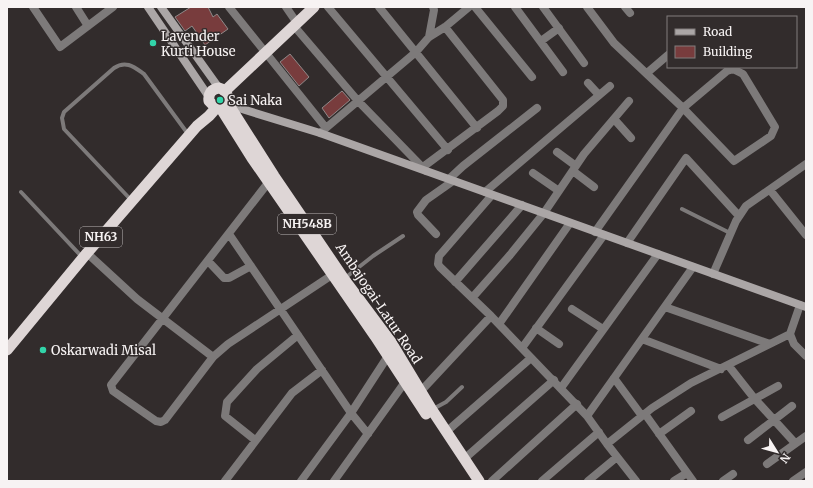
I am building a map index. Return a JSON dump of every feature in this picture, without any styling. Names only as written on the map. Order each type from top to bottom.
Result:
[{"type":"highway","points":[[219,103],[212,91],[222,89],[266,53],[314,7]]},
{"type":"highway","name":"Ambajogai-Latur Road","points":[[222,89],[227,94],[219,103],[271,179],[344,279],[392,353],[421,391],[479,481]]},
{"type":"highway","name":"NH63","points":[[9,344],[197,126],[219,103]]},
{"type":"highway","name":"NH548B","points":[[271,179],[332,275],[392,353],[404,382],[472,481]]},
{"type":"main road","name":"Ambajogai-Latur Road","points":[[148,7],[219,103]]},
{"type":"main road","name":"Ambajogai-Latur Road","points":[[161,7],[222,89]]},
{"type":"main road","points":[[219,103],[323,130],[451,180],[803,306]]},
{"type":"street","points":[[33,7],[60,47],[113,7]]},
{"type":"street","points":[[76,7],[88,26]]},
{"type":"street","points":[[229,7],[266,53],[323,130],[416,52],[429,37],[445,27],[465,8]]},
{"type":"street","points":[[286,7],[296,25],[358,101],[425,169],[503,106],[503,100],[445,27]]},
{"type":"street","points":[[328,7],[448,150]]},
{"type":"street","points":[[380,7],[477,128]]},
{"type":"street","points":[[429,37],[434,10],[433,7]]},
{"type":"street","points":[[475,7],[532,77]]},
{"type":"street","points":[[516,7],[563,72]]},
{"type":"street","points":[[543,7],[584,63]]},
{"type":"street","points":[[587,7],[614,43],[683,108],[734,161],[771,136],[775,127],[743,74],[733,69],[727,72],[683,108],[596,232]]},
{"type":"street","points":[[540,41],[559,28]]},
{"type":"street","points":[[647,74],[667,56]]},
{"type":"street","points":[[588,83],[599,95]]},
{"type":"street","points":[[610,86],[489,193],[439,256],[438,264],[440,268],[499,324],[554,380],[587,416],[636,481]]},
{"type":"street","points":[[472,298],[544,213],[584,154],[629,101]]},
{"type":"street","points":[[436,234],[418,215],[417,212],[426,200],[451,180],[463,166],[537,108]]},
{"type":"street","points":[[614,119],[631,138]]},
{"type":"street","points":[[557,152],[594,187]]},
{"type":"street","points":[[627,243],[686,158],[739,216]]},
{"type":"street","points":[[713,274],[730,234],[746,206],[806,164]]},
{"type":"street","points":[[533,173],[559,191]]},
{"type":"street","points":[[271,179],[111,385],[113,391],[156,422],[164,420],[213,357],[228,344],[332,275]]},
{"type":"street","points":[[770,190],[806,235]]},
{"type":"street","points":[[455,282],[522,206]]},
{"type":"street","points":[[499,324],[570,223]]},
{"type":"street","points":[[229,234],[351,413],[368,434]]},
{"type":"street","points":[[522,348],[604,235]]},
{"type":"street","points":[[561,388],[658,254]]},
{"type":"street","points":[[85,256],[137,299],[213,357]]},
{"type":"street","points":[[208,261],[224,278],[229,278],[251,266]]},
{"type":"street","points":[[587,416],[693,267]]},
{"type":"street","points":[[607,444],[644,415],[691,383],[790,334],[803,306]]},
{"type":"street","points":[[664,307],[770,344]]},
{"type":"street","points":[[572,309],[603,329]]},
{"type":"street","points":[[421,391],[490,316]]},
{"type":"street","points":[[536,328],[559,344]]},
{"type":"street","points":[[790,334],[794,344],[806,356]]},
{"type":"street","points":[[255,440],[225,416],[228,402],[257,369],[298,335]]},
{"type":"street","points":[[642,339],[725,367],[796,443]]},
{"type":"street","points":[[301,481],[351,413],[392,353]]},
{"type":"street","points":[[446,432],[531,358]]},
{"type":"street","points":[[225,481],[292,393],[322,370]]},
{"type":"street","points":[[614,378],[659,434],[693,481]]},
{"type":"street","points":[[464,459],[554,380]]},
{"type":"street","points":[[334,481],[404,382]]},
{"type":"street","points":[[722,417],[778,386]]},
{"type":"street","points":[[492,481],[576,404]]},
{"type":"street","points":[[748,440],[792,406]]},
{"type":"street","points":[[659,434],[691,411]]},
{"type":"street","points":[[542,481],[599,432]]},
{"type":"street","points":[[767,464],[806,436]]},
{"type":"street","points":[[588,481],[617,457]]},
{"type":"street","points":[[792,481],[806,472]]},
{"type":"street","points":[[674,481],[687,473]]},
{"type":"street","points":[[723,481],[733,474]]},
{"type":"lane","points":[[132,201],[64,129],[62,118],[64,112],[114,68],[119,65],[126,64],[135,67],[144,74],[189,136]]},
{"type":"lane","points":[[22,192],[85,256]]},
{"type":"lane","points":[[682,209],[730,234]]},
{"type":"lane","points":[[344,279],[372,256],[403,236]]},
{"type":"lane","points":[[432,410],[446,402],[462,387]]},
{"type":"building","points":[[191,7],[208,7],[213,17],[217,14],[228,29],[205,45],[192,26],[185,31],[175,17]]},
{"type":"building","points":[[290,54],[309,77],[299,86],[280,62]]},
{"type":"building","points":[[342,91],[350,100],[329,118],[322,108]]},
{"type":"place","name":"Lavender Kurti House","points":[[153,43]]},
{"type":"place","name":"Sai Naka","points":[[220,100]]},
{"type":"place","name":"Oskarwadi Misal","points":[[43,350]]}]
